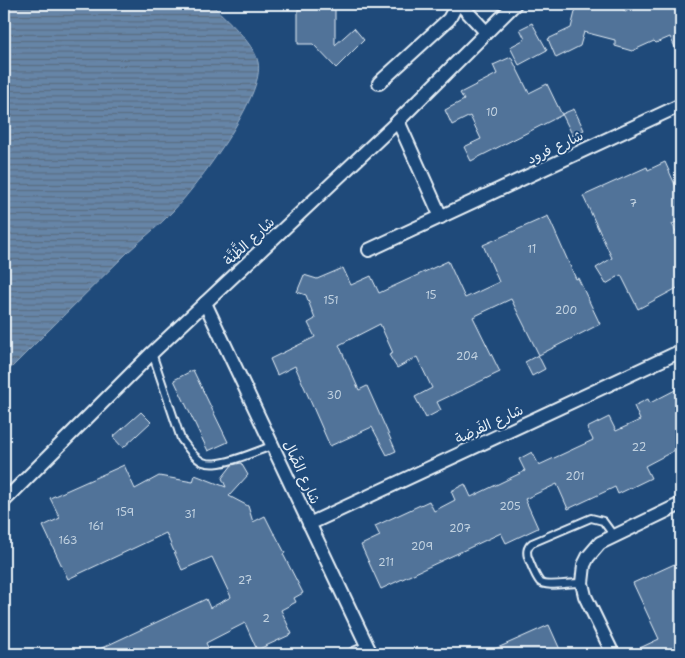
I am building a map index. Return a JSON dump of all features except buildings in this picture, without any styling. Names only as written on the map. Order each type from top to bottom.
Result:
[{"type":"street","points":[[379,83],[449,18],[458,4],[486,32]]},
{"type":"street","name":"شارع الظَّنَّة","points":[[4,501],[152,353],[398,121],[514,4]]},
{"type":"street","name":"شارع فرود","points":[[369,250],[681,105]]},
{"type":"street","points":[[398,121],[441,217]]},
{"type":"street","name":"شارع الصَّال","points":[[205,303],[370,651]]},
{"type":"street","name":"شارع الفَرضة","points":[[309,524],[681,351]]},
{"type":"street","points":[[613,654],[582,584],[582,574],[588,557],[600,543],[681,504]]},
{"type":"street","points":[[354,654],[370,651]]},
{"type":"lane","points":[[152,353],[181,439],[190,451],[204,462],[216,464],[272,446]]},
{"type":"lane","points":[[582,584],[566,583],[549,586],[542,584],[527,555],[528,546],[591,518],[603,521],[614,536]]},
{"type":"water","points":[[4,4],[211,4],[231,23],[251,47],[258,62],[258,77],[241,117],[212,162],[184,199],[4,375]]}]
